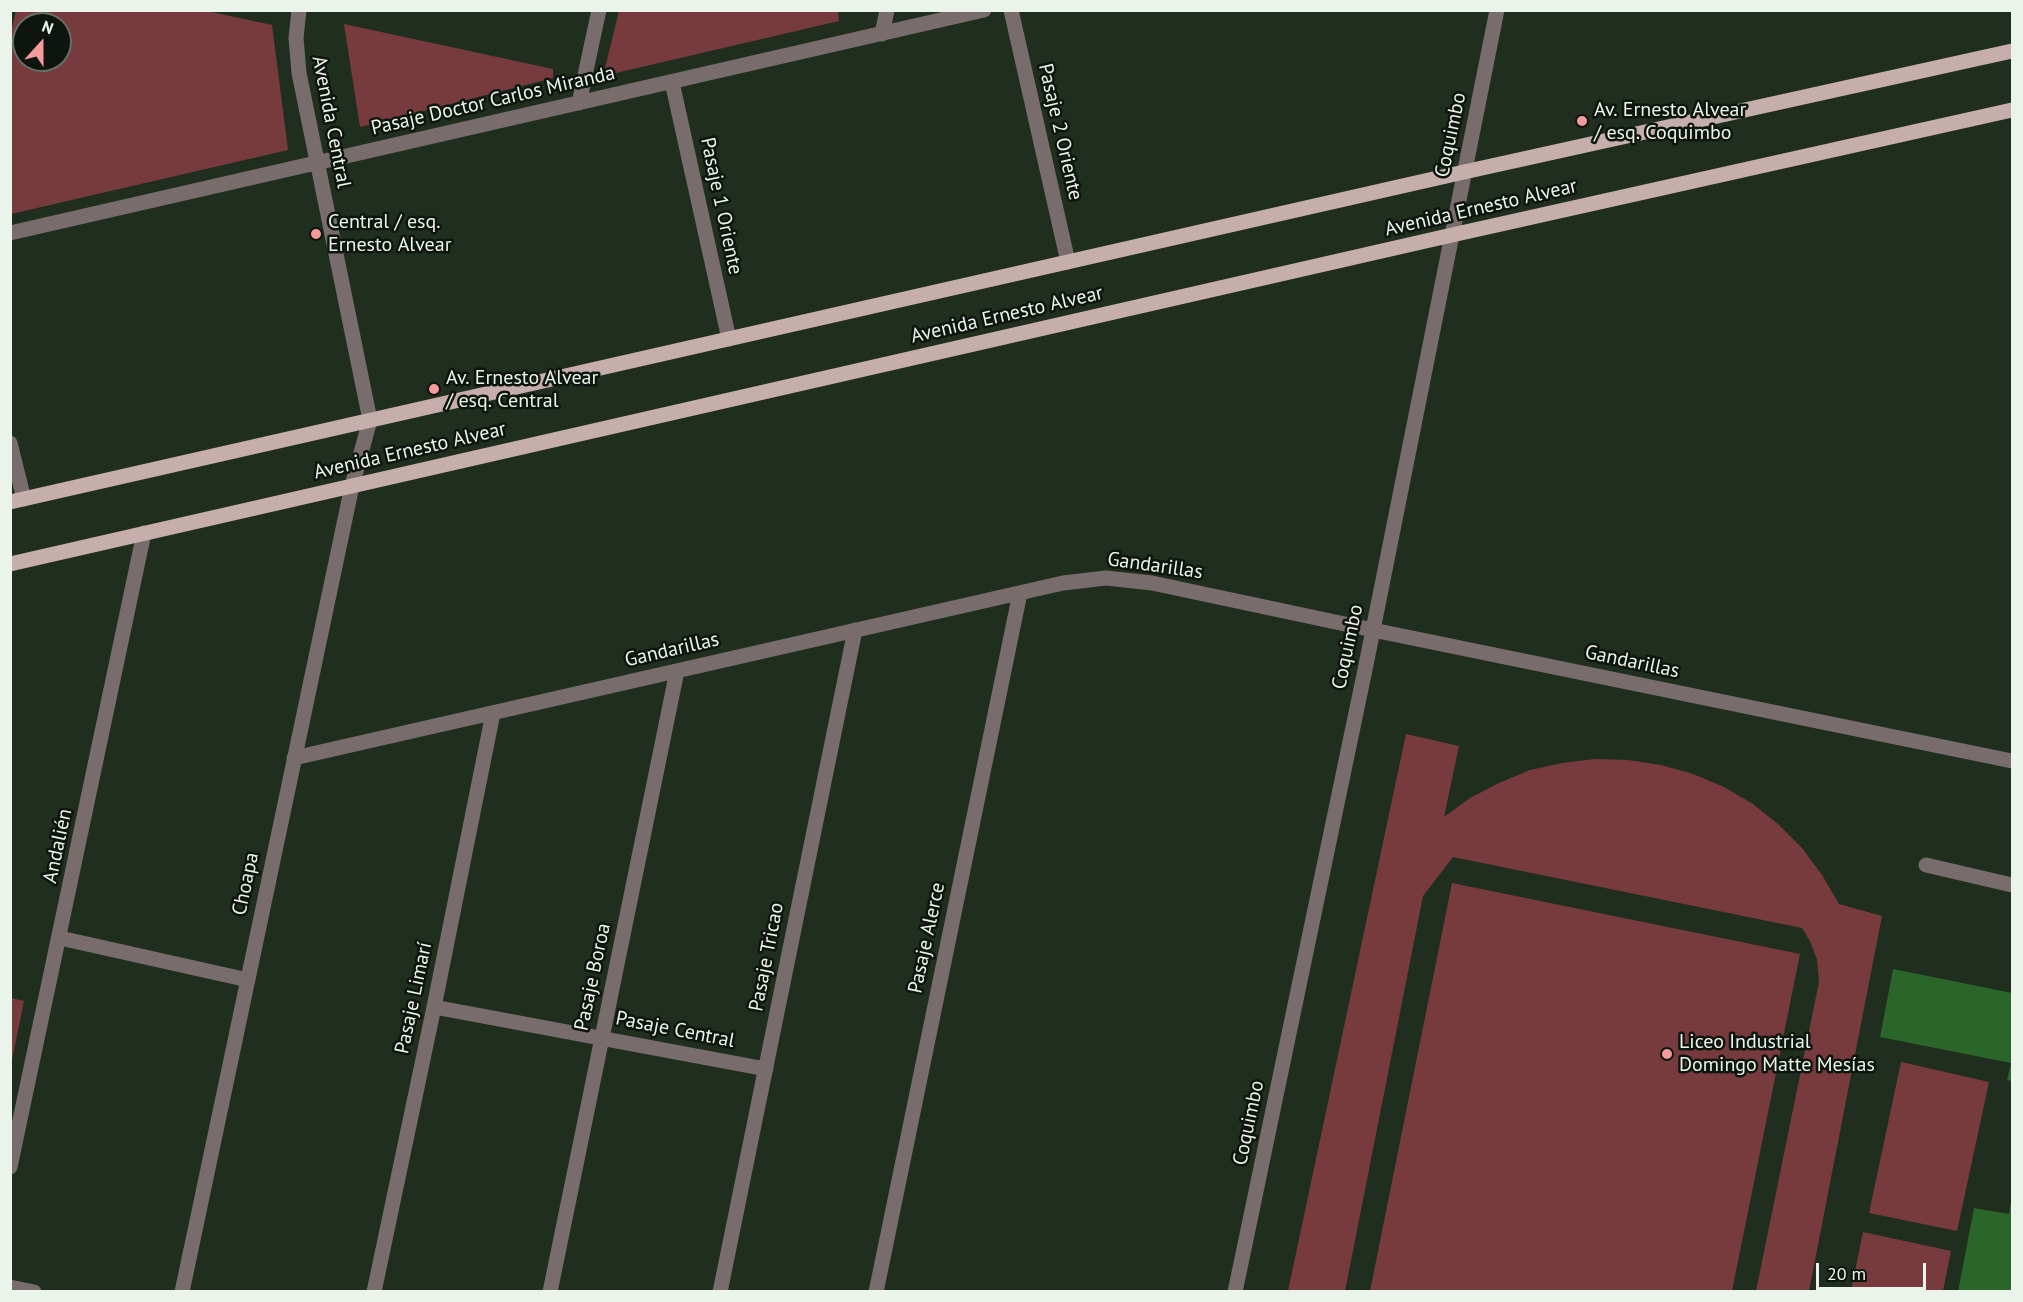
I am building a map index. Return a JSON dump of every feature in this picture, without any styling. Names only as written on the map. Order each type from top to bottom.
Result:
[{"type":"main road","name":"Avenida Ernesto Alvear","points":[[17,500],[1464,172],[2013,51]]},
{"type":"main road","name":"Avenida Ernesto Alvear","points":[[10,564],[1452,235],[2013,110]]},
{"type":"street","name":"Avenida Central","points":[[299,10],[297,56],[370,420],[352,486]]},
{"type":"street","points":[[579,103],[599,10]]},
{"type":"street","points":[[882,34],[887,10]]},
{"type":"street","name":"Pasaje Doctor Carlos Miranda","points":[[10,233],[984,10]]},
{"type":"street","name":"Pasaje 2 Oriente","points":[[1011,10],[1068,262]]},
{"type":"street","name":"Coquimbo","points":[[1235,1292],[1373,630],[1497,10]]},
{"type":"street","name":"Pasaje 1 Oriente","points":[[672,82],[729,339]]},
{"type":"street","points":[[10,443],[17,500]]},
{"type":"street","name":"Choapa","points":[[182,1292],[352,486]]},
{"type":"street","name":"Andalién","points":[[10,1167],[144,533]]},
{"type":"street","name":"Gandarillas","points":[[294,758],[1020,593],[1084,579],[1106,578],[1129,580],[2013,761]]},
{"type":"street","name":"Pasaje Alerce","points":[[876,1292],[1020,593]]},
{"type":"street","name":"Pasaje Tricao","points":[[720,1292],[855,630]]},
{"type":"street","name":"Pasaje Boroa","points":[[550,1292],[677,671]]},
{"type":"street","name":"Pasaje Limarí","points":[[374,1292],[493,713]]},
{"type":"street","points":[[1926,865],[2013,885]]},
{"type":"street","points":[[60,938],[248,981]]},
{"type":"street","name":"Pasaje Central","points":[[434,1007],[766,1069]]},
{"type":"street","points":[[10,1287],[34,1292]]},
{"type":"shaded area","points":[[838,10],[839,21],[603,76],[619,11]]},
{"type":"shaded area","points":[[16,11],[207,11],[272,25],[288,150],[11,214],[10,36],[12,28],[12,72],[72,72],[72,12]]},
{"type":"shaded area","points":[[344,24],[553,69],[553,78],[360,127]]},
{"type":"shaded area","points":[[1406,734],[1459,746],[1444,817],[1470,798],[1499,783],[1530,770],[1562,763],[1595,759],[1628,760],[1661,765],[1693,774],[1724,787],[1753,804],[1779,825],[1802,848],[1822,875],[1839,904],[1882,916],[1809,1291],[1756,1291],[1819,982],[1817,960],[1802,928],[1453,857],[1423,896],[1345,1291],[1288,1291]]},
{"type":"shaded area","points":[[1452,883],[1800,954],[1732,1291],[1370,1291]]},
{"type":"shaded area","points":[[10,998],[24,1001],[11,1065]]},
{"type":"shaded area","points":[[1901,1062],[1989,1082],[1957,1231],[1869,1213]]},
{"type":"shaded area","points":[[1863,1232],[1951,1251],[1943,1291],[1851,1291]]},
{"type":"building","points":[[1893,969],[2012,993],[2012,1081],[2007,1080],[2011,1063],[1880,1037]]},
{"type":"building","points":[[2011,1202],[2012,1292],[1958,1292],[1974,1208],[2009,1214]]},
{"type":"place","name":"Av. Ernesto Alvear / esq. Coquimbo","points":[[1582,121]]},
{"type":"place","name":"Central / esq. Ernesto Alvear","points":[[316,234]]},
{"type":"place","name":"Av. Ernesto Alvear / esq. Central","points":[[434,389]]},
{"type":"place","name":"Liceo Industrial Domingo Matte Mesías","points":[[1667,1054]]}]
